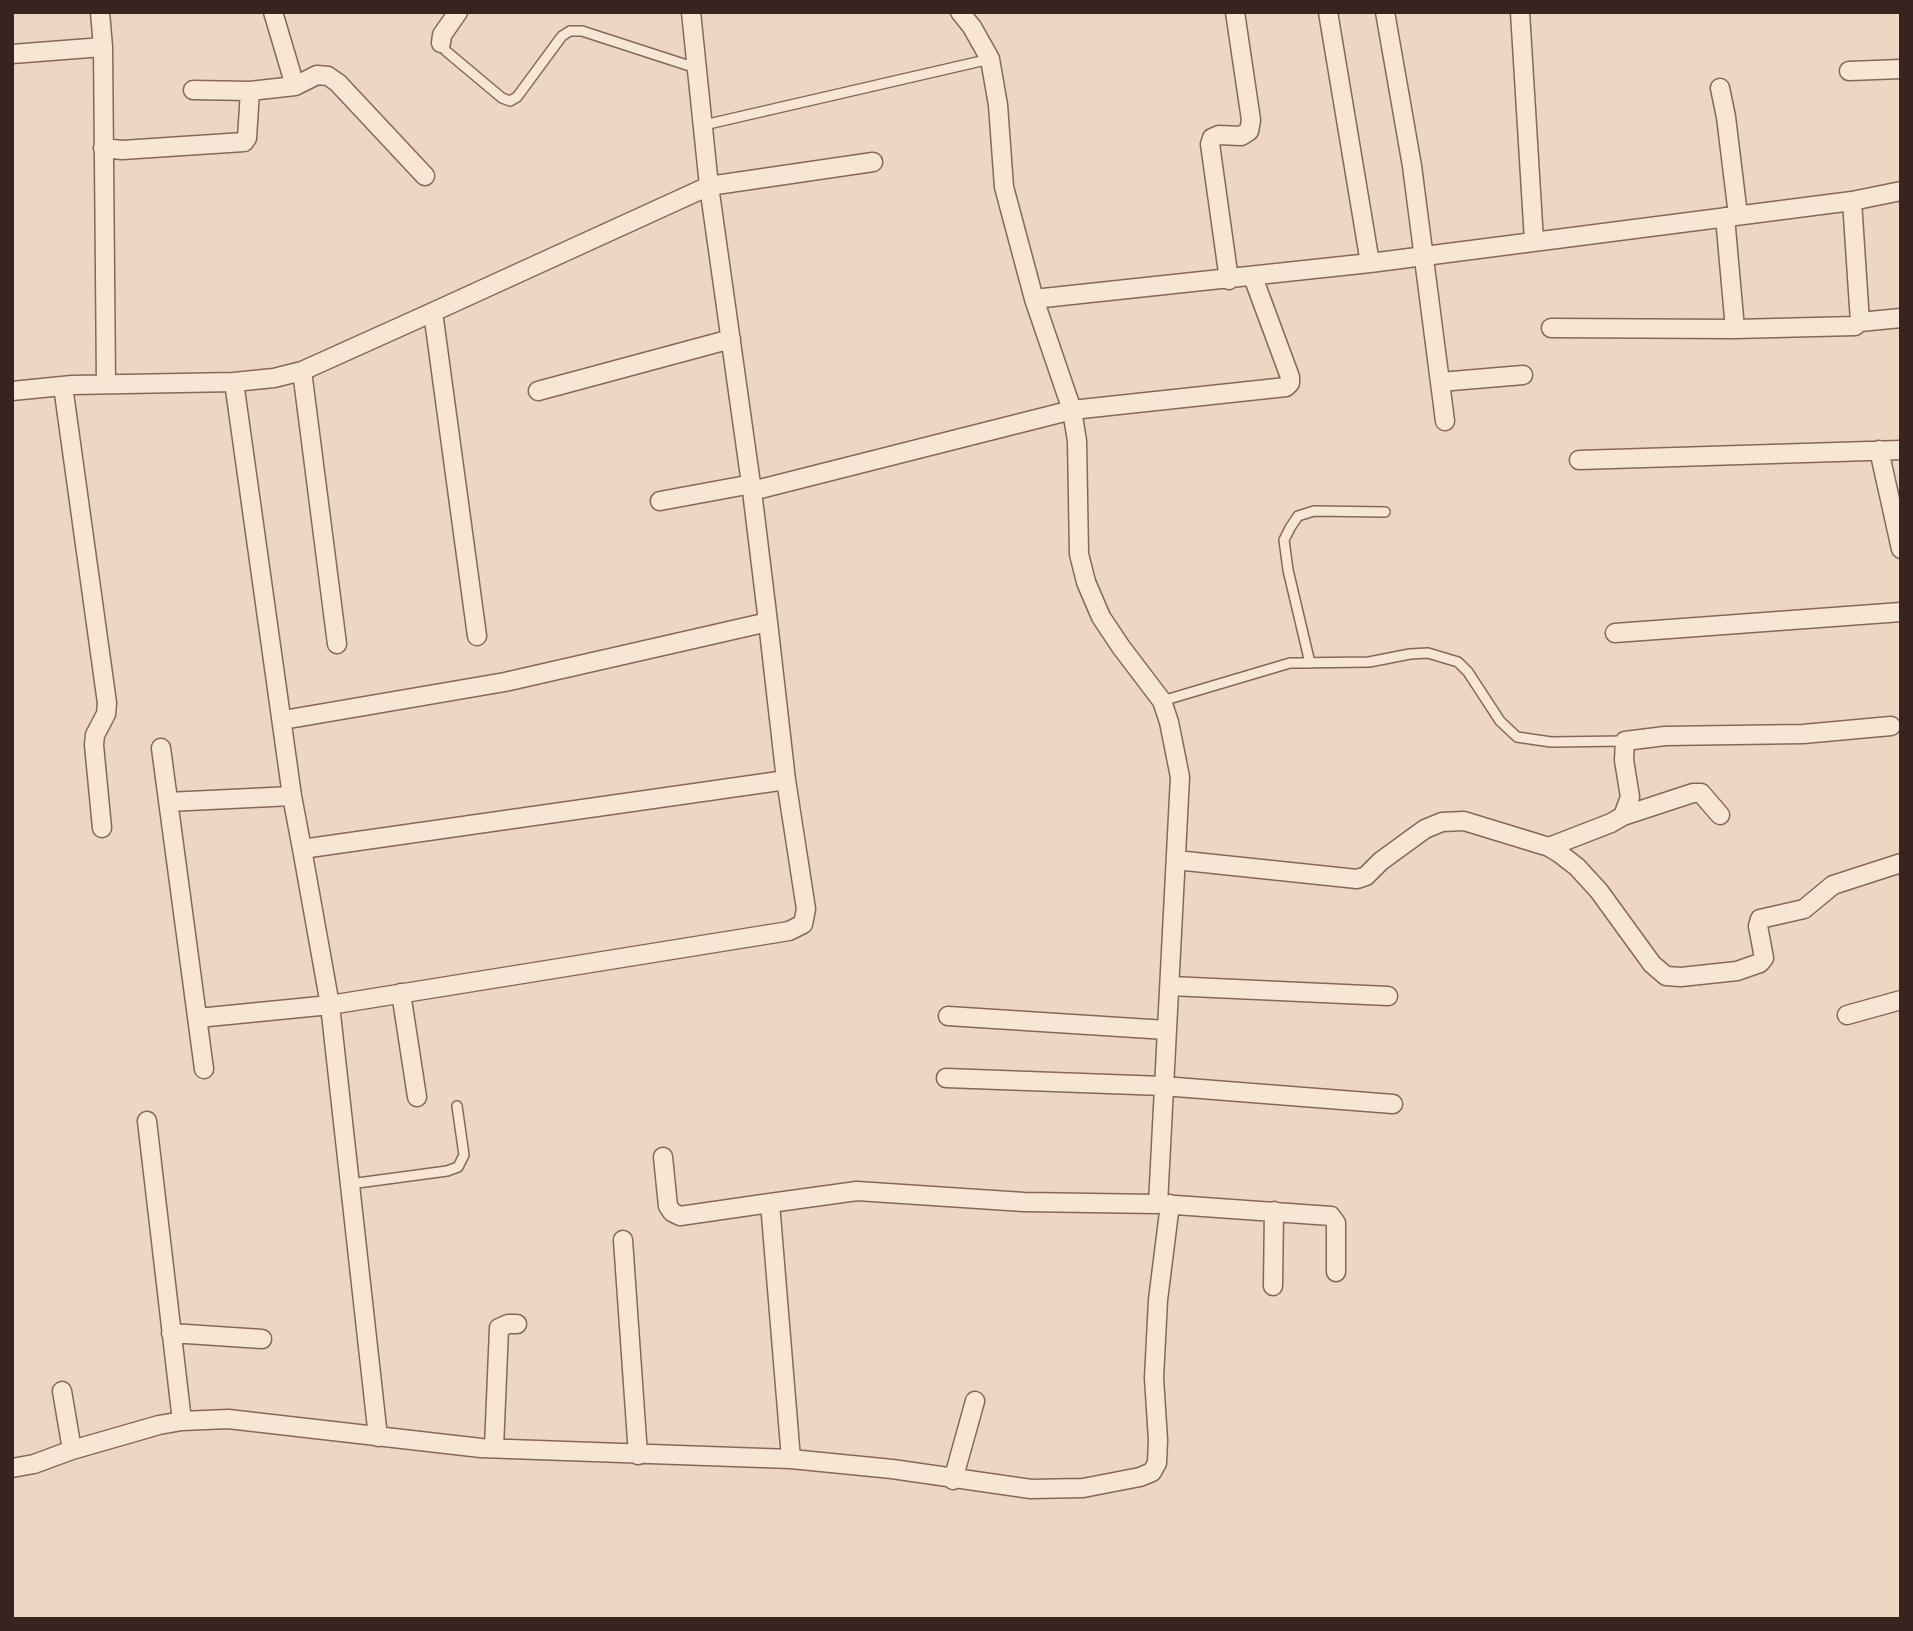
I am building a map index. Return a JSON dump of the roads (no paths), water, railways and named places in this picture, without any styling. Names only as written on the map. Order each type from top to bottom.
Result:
[{"type":"street","points":[[100,12],[103,47],[106,384]]},
{"type":"street","points":[[273,12],[295,86]]},
{"type":"street","points":[[440,43],[442,35],[458,12]]},
{"type":"street","points":[[198,1018],[330,1005],[789,931],[803,924],[806,909],[786,780],[752,487],[709,186],[691,12]]},
{"type":"street","points":[[12,1468],[34,1464],[159,1425],[228,1419],[494,1448],[791,1459],[892,1469],[953,1480],[1031,1489],[1083,1488],[1140,1477],[1152,1472],[1157,1463],[1158,1440],[1154,1378],[1164,1204],[1163,1086],[1180,777],[1162,701],[1101,617],[1086,582],[1079,554],[1077,441],[1072,410],[1034,299],[1004,187],[998,105],[990,59],[960,12]]},
{"type":"street","points":[[1229,280],[1210,144],[1212,138],[1219,135],[1241,136],[1249,131],[1251,120],[1235,12]]},
{"type":"street","points":[[1328,12],[1370,263]]},
{"type":"street","points":[[1385,12],[1412,166],[1445,421]]},
{"type":"street","points":[[1520,12],[1534,241]]},
{"type":"street","points":[[12,54],[103,47]]},
{"type":"street","points":[[1849,71],[1901,69]]},
{"type":"street","points":[[192,90],[250,90],[295,86],[317,75],[328,76],[338,83],[425,176]]},
{"type":"street","points":[[1720,88],[1726,117],[1735,329]]},
{"type":"street","points":[[103,148],[122,150],[244,142],[247,138],[250,90]]},
{"type":"street","points":[[12,391],[106,384],[234,382],[274,378],[302,371],[709,186],[873,162]]},
{"type":"street","points":[[1034,299],[1370,263],[1852,201],[1901,191]]},
{"type":"street","points":[[1852,201],[1860,322]]},
{"type":"street","points":[[660,501],[752,487],[1072,410],[1286,387],[1290,383],[1290,377],[1253,277]]},
{"type":"street","points":[[433,312],[477,636]]},
{"type":"street","points":[[1551,328],[1735,329],[1855,326],[1860,322],[1901,318]]},
{"type":"street","points":[[538,391],[731,339]]},
{"type":"street","points":[[302,371],[337,645]]},
{"type":"street","points":[[1440,382],[1523,375]]},
{"type":"street","points":[[234,382],[292,796],[330,1005],[378,1437]]},
{"type":"street","points":[[63,386],[107,703],[106,714],[95,735],[94,745],[102,828]]},
{"type":"street","points":[[1879,450],[1901,549]]},
{"type":"street","points":[[1579,460],[1901,450]]},
{"type":"street","points":[[1615,633],[1901,612]]},
{"type":"street","points":[[283,720],[505,682],[768,622]]},
{"type":"street","points":[[1623,816],[1630,797],[1623,760],[1625,741],[1665,736],[1803,734],[1891,726]]},
{"type":"street","points":[[161,748],[204,1069]]},
{"type":"street","points":[[302,849],[786,780]]},
{"type":"street","points":[[1549,847],[1623,816],[1693,793],[1702,793],[1720,815]]},
{"type":"street","points":[[168,802],[292,796]]},
{"type":"street","points":[[1177,860],[1357,879],[1366,876],[1381,861],[1426,829],[1452,820],[1475,824],[1549,847],[1577,867],[1600,891],[1652,964],[1666,976],[1674,977],[1737,971],[1760,963],[1764,958],[1758,926],[1760,919],[1804,909],[1833,885],[1901,863]]},
{"type":"street","points":[[1170,986],[1388,996]]},
{"type":"street","points":[[401,993],[417,1097]]},
{"type":"street","points":[[1847,1014],[1901,1000]]},
{"type":"street","points":[[948,1016],[1166,1030]]},
{"type":"street","points":[[946,1078],[1163,1086],[1393,1104]]},
{"type":"street","points":[[147,1121],[182,1421]]},
{"type":"street","points":[[663,1157],[668,1206],[680,1216],[857,1191],[1024,1202],[1164,1204],[1274,1211],[1334,1218],[1336,1272]]},
{"type":"street","points":[[770,1203],[791,1459]]},
{"type":"street","points":[[1273,1286],[1274,1211]]},
{"type":"street","points":[[623,1240],[638,1455]]},
{"type":"street","points":[[494,1448],[499,1328],[517,1324]]},
{"type":"street","points":[[171,1333],[262,1339]]},
{"type":"street","points":[[62,1391],[72,1450]]},
{"type":"street","points":[[953,1480],[975,1401]]},
{"type":"lane","points":[[440,43],[502,98],[510,101],[517,96],[562,36],[570,31],[582,31],[696,68]]},
{"type":"lane","points":[[704,124],[990,59]]},
{"type":"lane","points":[[1310,663],[1288,570],[1284,540],[1298,516],[1314,511],[1385,512]]},
{"type":"lane","points":[[1162,701],[1290,663],[1369,662],[1428,653],[1458,662],[1468,672],[1500,721],[1517,737],[1551,742],[1625,741]]},
{"type":"lane","points":[[350,1184],[447,1171],[458,1167],[464,1155],[457,1106]]}]
